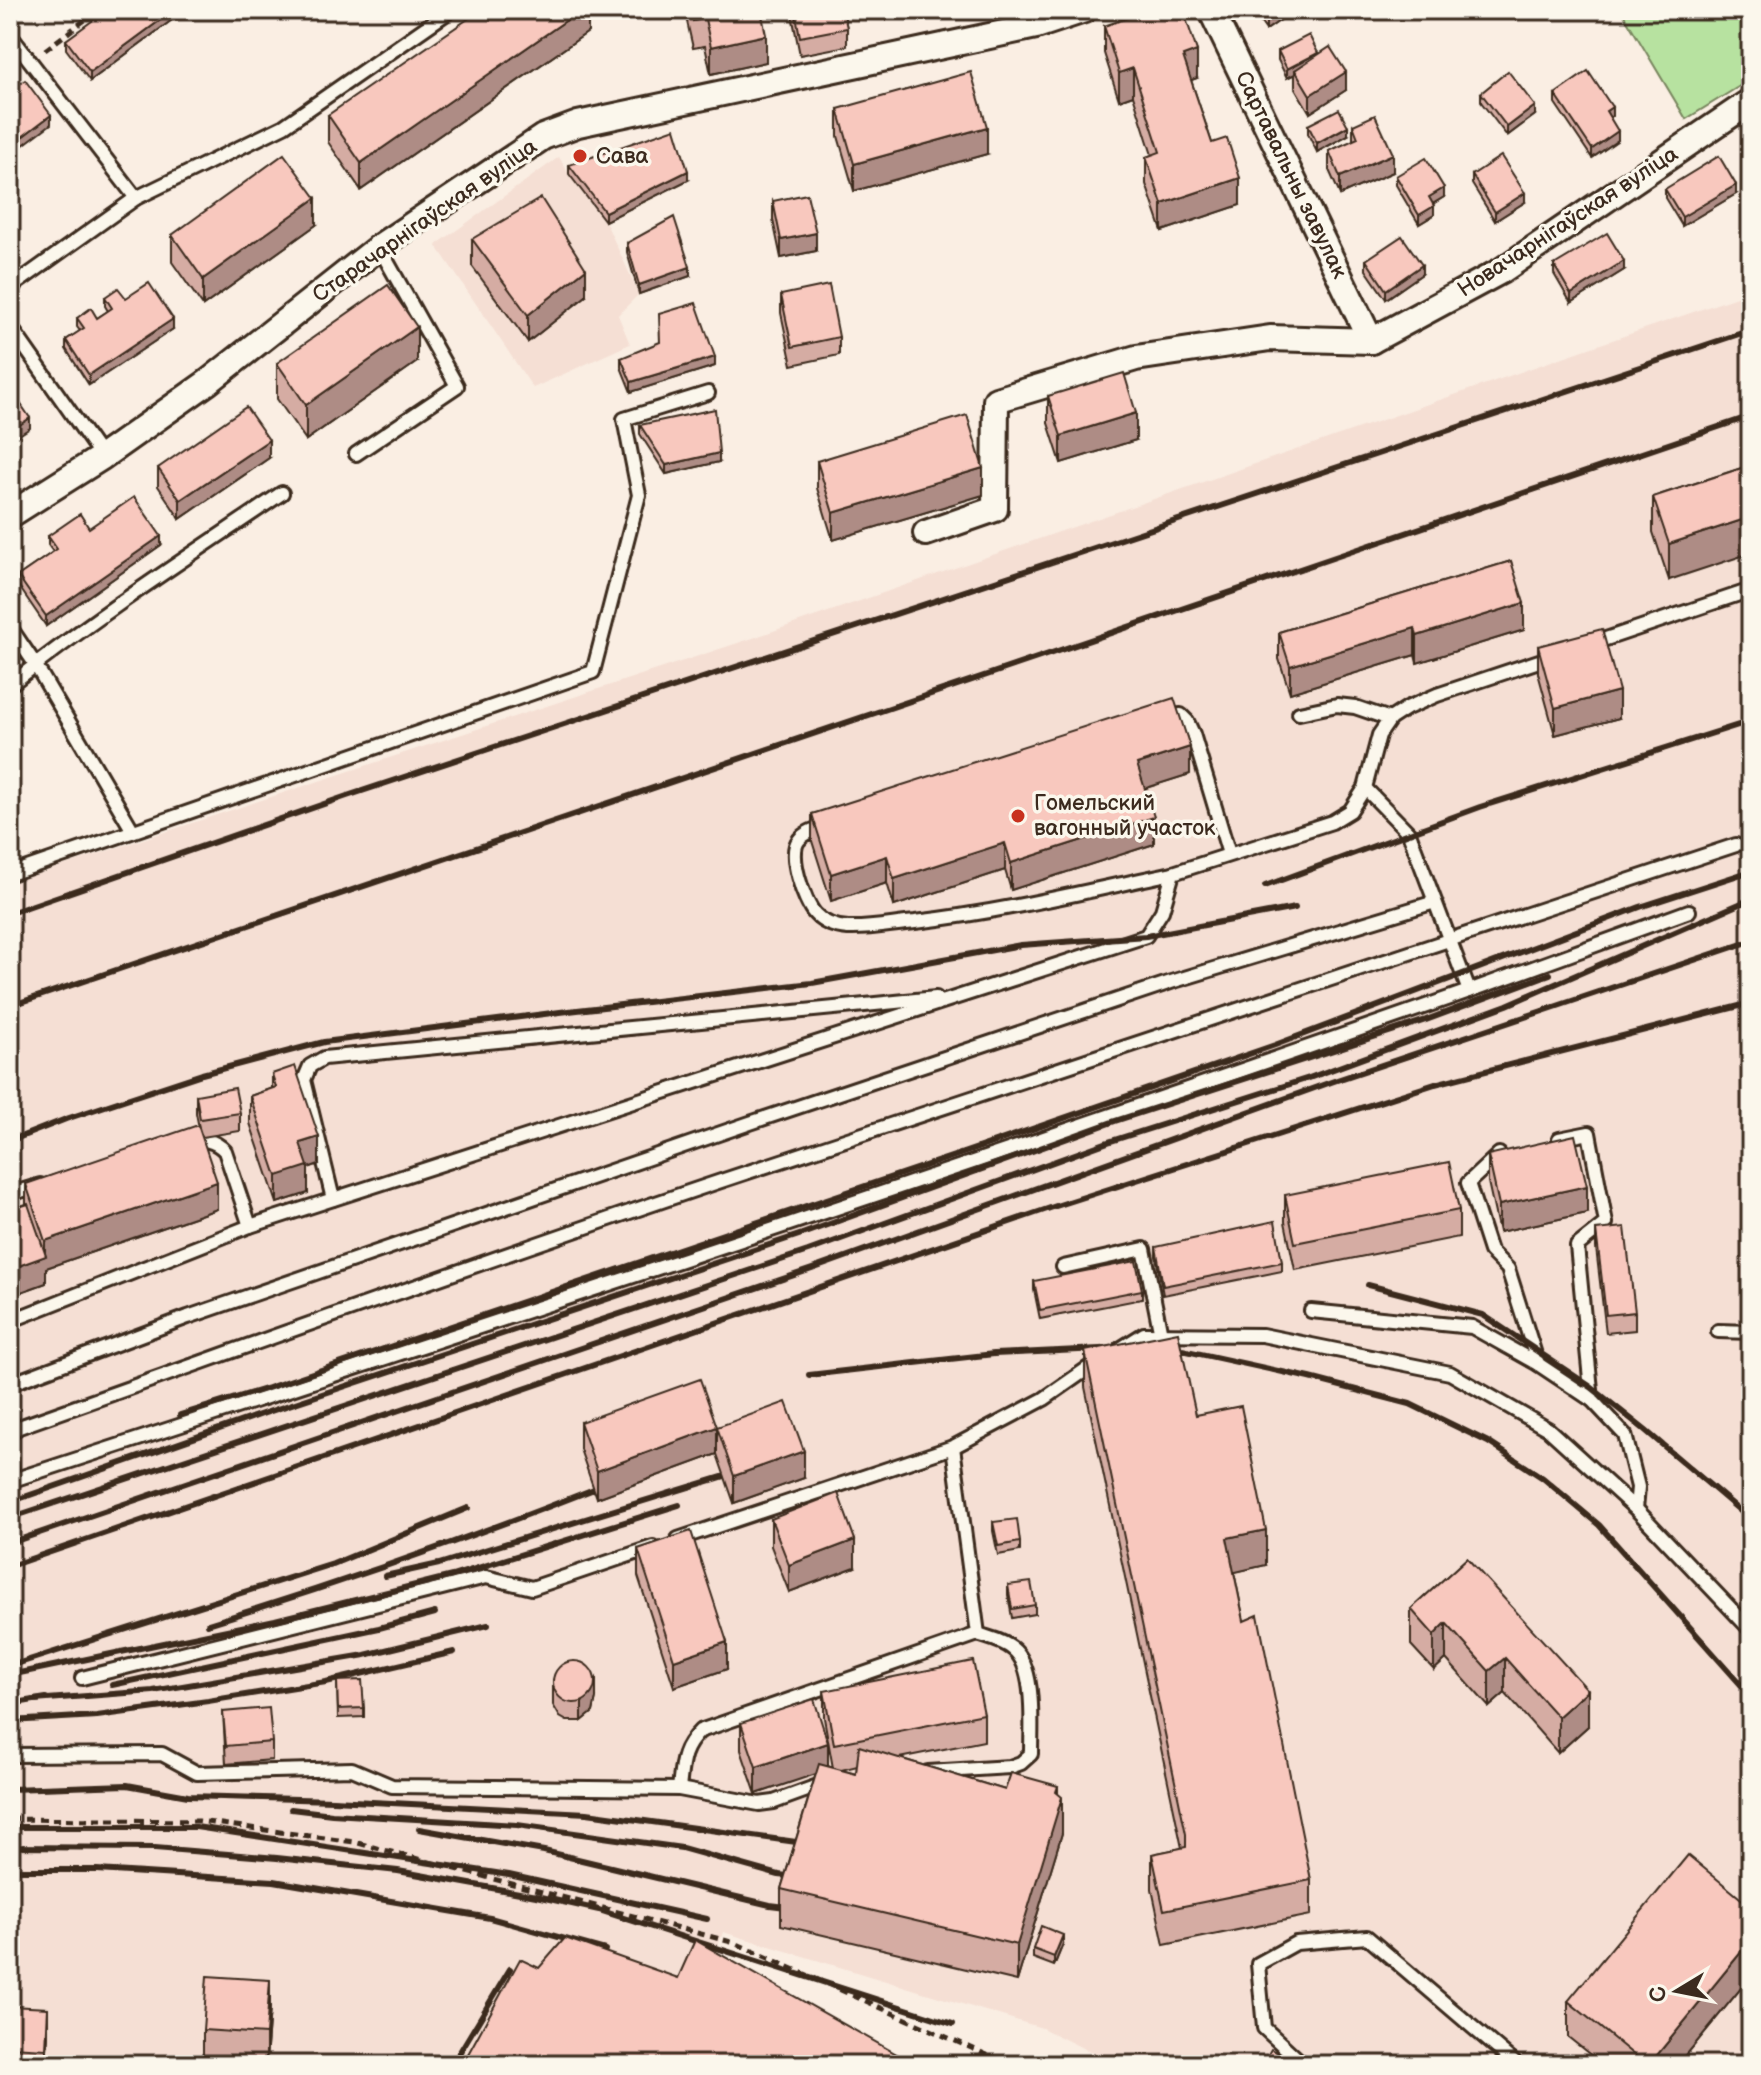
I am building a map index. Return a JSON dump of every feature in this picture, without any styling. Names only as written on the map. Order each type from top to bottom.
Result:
[{"type":"street","name":"Старачарнігаўская вуліца","points":[[10,515],[102,457],[208,382],[379,247],[543,137],[578,124],[1036,26],[1084,10]]},
{"type":"street","name":"Сартавальны завулак","points":[[1211,10],[1371,341]]},
{"type":"street","name":"Новачарнігаўская вуліца","points":[[1371,341],[1501,271],[1751,101]]},
{"type":"street","points":[[926,533],[995,509],[996,400],[1136,358],[1270,338],[1371,341]]},
{"type":"lane","points":[[10,288],[136,198],[284,126],[451,10]]},
{"type":"lane","points":[[10,35],[136,198]]},
{"type":"lane","points":[[356,454],[457,386],[379,247]]},
{"type":"lane","points":[[10,326],[102,457]]},
{"type":"lane","points":[[10,874],[593,672],[639,495],[624,419],[708,393]]},
{"type":"lane","points":[[10,685],[35,664],[282,493]]},
{"type":"lane","points":[[1572,650],[1751,590]]},
{"type":"lane","points":[[10,627],[133,831]]},
{"type":"lane","points":[[836,823],[810,831],[799,839],[794,857],[802,890],[814,913],[827,924],[847,928],[983,913],[1173,873],[1332,822],[1350,811],[1365,788],[1379,735],[1390,719],[1437,695],[1557,655]]},
{"type":"lane","points":[[1299,713],[1337,705],[1355,707],[1390,719]]},
{"type":"lane","points":[[1160,718],[1181,715],[1187,721],[1229,854]]},
{"type":"lane","points":[[1365,788],[1409,833],[1469,991]]},
{"type":"lane","points":[[10,1433],[19,1427],[736,1176],[1736,845]]},
{"type":"lane","points":[[10,1321],[250,1226],[1146,936],[1162,911],[1173,873]]},
{"type":"lane","points":[[10,1384],[202,1312],[780,1113],[1171,982],[1435,902]]},
{"type":"lane","points":[[10,1459],[12,1481],[407,1352],[1280,1057],[1689,911]]},
{"type":"lane","points":[[333,1199],[304,1080],[310,1066],[324,1058],[959,996]]},
{"type":"lane","points":[[1545,1143],[1589,1133],[1606,1223],[1577,1246],[1592,1400]]},
{"type":"lane","points":[[169,1143],[208,1140],[218,1143],[225,1151],[250,1226]]},
{"type":"lane","points":[[1515,1149],[1500,1153],[1468,1183],[1490,1251],[1508,1269],[1538,1364]]},
{"type":"lane","points":[[10,1205],[14,1193],[57,1179]]},
{"type":"lane","points":[[1063,1267],[1144,1249],[1161,1335]]},
{"type":"lane","points":[[1311,1311],[1472,1327],[1538,1364],[1592,1400],[1625,1435],[1638,1487],[1636,1509]]},
{"type":"lane","points":[[1718,1331],[1751,1332]]},
{"type":"lane","points":[[82,1678],[486,1577],[532,1588],[953,1447],[1044,1399],[1084,1370],[1144,1334],[1262,1335],[1450,1373],[1548,1429],[1636,1509],[1751,1630]]},
{"type":"lane","points":[[953,1447],[978,1634]]},
{"type":"lane","points":[[679,1789],[683,1752],[700,1731],[978,1634],[1017,1652],[1029,1673],[1031,1754],[1010,1767],[915,1772]]},
{"type":"lane","points":[[10,1755],[162,1754],[197,1773],[352,1769],[392,1786],[679,1789],[759,1804],[774,1802],[840,1779]]},
{"type":"lane","points":[[1304,2065],[1264,2028],[1258,1964],[1296,1943],[1367,1937],[1517,2065]]},
{"type":"lane","points":[[1743,2065],[1751,2056]]},
{"type":"path","points":[[30,61],[98,10]]},
{"type":"path","points":[[10,1819],[199,1821],[354,1842],[735,1943],[987,2055],[1003,2065]]},
{"type":"shaded area","points":[[559,157],[605,221],[639,294],[618,315],[630,344],[533,388],[436,245]]},
{"type":"shaded area","points":[[1751,292],[1751,2065],[1117,2065],[1042,2028],[723,1932],[712,1964],[905,2065],[10,2065],[10,883],[756,637]]},
{"type":"green space","points":[[1621,10],[1733,10],[1751,38],[1751,79],[1686,119]]},
{"type":"building","points":[[107,10],[174,10],[90,72],[66,40]]},
{"type":"building","points":[[481,10],[581,10],[361,163],[328,115]]},
{"type":"building","points":[[691,10],[761,10],[766,35],[711,47],[705,19],[693,21]]},
{"type":"building","points":[[795,10],[843,10],[847,28],[800,37]]},
{"type":"building","points":[[1151,10],[1183,10],[1197,51],[1183,56],[1212,143],[1227,138],[1240,178],[1162,204],[1146,157],[1160,152],[1133,68],[1119,73],[1104,26]]},
{"type":"building","points":[[1309,35],[1318,53],[1287,69],[1278,51]]},
{"type":"building","points":[[1330,47],[1346,72],[1310,95],[1295,70]]},
{"type":"building","points":[[1508,71],[1535,106],[1507,127],[1481,93]]},
{"type":"building","points":[[1588,71],[1612,107],[1606,111],[1618,131],[1592,149],[1555,94]]},
{"type":"building","points":[[971,72],[987,127],[854,164],[838,109]]},
{"type":"building","points":[[25,80],[51,115],[10,146],[10,90]]},
{"type":"building","points":[[1339,109],[1348,126],[1317,143],[1308,125]]},
{"type":"building","points":[[1375,115],[1393,154],[1340,177],[1329,151],[1358,138],[1353,125]]},
{"type":"building","points":[[675,128],[688,171],[605,212],[569,165]]},
{"type":"building","points":[[284,154],[316,198],[203,279],[172,235]]},
{"type":"building","points":[[1501,156],[1525,193],[1495,212],[1472,175]]},
{"type":"building","points":[[1719,156],[1736,185],[1682,217],[1665,189]]},
{"type":"building","points":[[1426,158],[1444,188],[1429,197],[1434,206],[1419,215],[1396,176]]},
{"type":"building","points":[[807,194],[816,233],[781,240],[773,201]]},
{"type":"building","points":[[541,198],[586,269],[528,315],[472,239]]},
{"type":"building","points":[[674,217],[690,267],[639,285],[627,243]]},
{"type":"building","points":[[1607,233],[1624,261],[1571,294],[1554,265]]},
{"type":"building","points":[[1402,236],[1422,265],[1386,290],[1366,260]]},
{"type":"building","points":[[149,283],[173,319],[89,375],[66,340],[84,328],[77,318],[91,308],[97,318],[112,308],[105,297],[118,288],[126,298]]},
{"type":"building","points":[[388,285],[417,327],[306,405],[277,363]]},
{"type":"building","points":[[829,285],[839,337],[792,347],[781,295]]},
{"type":"building","points":[[696,303],[715,357],[631,382],[621,358],[660,342],[659,314]]},
{"type":"building","points":[[1124,373],[1136,413],[1061,436],[1048,396]]},
{"type":"building","points":[[10,388],[30,418],[10,431]]},
{"type":"building","points":[[246,407],[269,440],[180,500],[158,468]]},
{"type":"building","points":[[715,409],[719,453],[666,465],[640,425]]},
{"type":"building","points":[[967,415],[983,468],[833,513],[817,461]]},
{"type":"building","points":[[1751,465],[1751,517],[1669,544],[1653,497]]},
{"type":"building","points":[[134,497],[161,536],[46,616],[18,576],[57,549],[48,536],[80,514],[89,528]]},
{"type":"building","points":[[1511,561],[1524,603],[1417,636],[1415,628],[1290,666],[1279,632]]},
{"type":"building","points":[[1602,629],[1619,691],[1555,708],[1538,646]]},
{"type":"building","name":"Гомельский вагонный участок","points":[[1174,698],[1190,747],[1137,764],[1154,817],[1011,863],[1005,843],[894,879],[887,856],[831,874],[812,814]]},
{"type":"building","points":[[295,1066],[319,1137],[300,1143],[308,1166],[277,1176],[250,1096],[276,1087],[272,1074]]},
{"type":"building","points":[[235,1088],[240,1113],[200,1119],[196,1095]]},
{"type":"building","points":[[198,1125],[217,1182],[45,1241],[26,1184]]},
{"type":"building","points":[[1575,1135],[1587,1186],[1499,1205],[1488,1155]]},
{"type":"building","points":[[1449,1162],[1459,1210],[1295,1243],[1285,1195]]},
{"type":"building","points":[[28,1204],[46,1256],[10,1269],[10,1210]]},
{"type":"building","points":[[1275,1221],[1282,1262],[1163,1286],[1156,1247]]},
{"type":"building","points":[[1625,1227],[1635,1312],[1606,1315],[1596,1230]]},
{"type":"building","points":[[1136,1261],[1142,1290],[1040,1310],[1034,1281]]},
{"type":"building","points":[[1178,1332],[1196,1415],[1241,1406],[1266,1530],[1227,1538],[1244,1621],[1258,1615],[1311,1880],[1164,1910],[1152,1854],[1186,1847],[1186,1834],[1085,1351]]},
{"type":"building","points":[[700,1379],[717,1427],[597,1471],[580,1422]]},
{"type":"building","points":[[786,1402],[804,1451],[734,1476],[717,1427]]},
{"type":"building","points":[[838,1493],[855,1540],[789,1565],[771,1519]]},
{"type":"building","points":[[1017,1519],[1020,1542],[998,1546],[993,1522]]},
{"type":"building","points":[[691,1531],[727,1642],[674,1660],[638,1549]]},
{"type":"building","points":[[1467,1558],[1588,1690],[1558,1717],[1505,1658],[1489,1671],[1446,1623],[1434,1635],[1411,1609]]},
{"type":"building","points":[[1031,1582],[1035,1605],[1012,1609],[1008,1585]]},
{"type":"building","points":[[574,1661],[589,1667],[595,1682],[589,1697],[574,1703],[559,1697],[553,1682],[559,1667]]},
{"type":"building","points":[[973,1661],[984,1714],[834,1744],[824,1691]]},
{"type":"building","points":[[362,1680],[364,1708],[338,1709],[337,1681]]},
{"type":"building","points":[[814,1699],[828,1743],[756,1767],[741,1723]]},
{"type":"building","points":[[269,1708],[272,1742],[226,1746],[223,1712]]},
{"type":"building","points":[[859,1746],[1005,1790],[1011,1773],[1058,1786],[1056,1792],[1062,1797],[1017,1945],[781,1889],[819,1764],[856,1774]]},
{"type":"building","points":[[1688,1855],[1751,1907],[1751,1940],[1646,2065],[1568,2001]]},
{"type":"building","points":[[1041,1926],[1063,1935],[1054,1957],[1033,1949]]},
{"type":"building","points":[[565,1938],[678,1978],[695,1940],[916,2065],[462,2065],[520,1959],[539,1968]]},
{"type":"building","points":[[207,1976],[270,1980],[266,2034],[203,2030]]},
{"type":"building","points":[[10,2006],[48,2008],[46,2049],[10,2047]]},
{"type":"building","points":[[1271,2049],[1299,2065],[1262,2065]]},
{"type":"railway","points":[[10,913],[347,796],[1751,330]]},
{"type":"railway","points":[[10,1006],[1751,416]]},
{"type":"railway","points":[[1265,886],[1480,807],[1751,721]]},
{"type":"railway","points":[[180,1415],[268,1388],[1275,1045],[1640,907],[1751,871]]},
{"type":"railway","points":[[10,1518],[808,1251],[1108,1142],[1309,1078],[1507,1005],[1751,899]]},
{"type":"railway","points":[[10,1141],[202,1074],[324,1042],[812,983],[1021,945],[1146,936],[1295,908]]},
{"type":"railway","points":[[10,1543],[812,1269],[1334,1081],[1751,941]]},
{"type":"railway","points":[[10,1502],[265,1413],[802,1234],[1115,1121],[1426,1020],[1550,974]]},
{"type":"railway","points":[[10,1566],[1056,1206],[1435,1084],[1751,1003]]},
{"type":"railway","points":[[1368,1285],[1483,1315],[1591,1387],[1751,1520]]},
{"type":"railway","points":[[809,1375],[994,1354],[1120,1348]]},
{"type":"railway","points":[[1160,1348],[1173,1348],[1310,1378],[1410,1404],[1488,1442],[1543,1478],[1599,1525],[1751,1696]]},
{"type":"railway","points":[[385,1576],[439,1564],[725,1476]]},
{"type":"railway","points":[[208,1624],[402,1560],[594,1489]]},
{"type":"railway","points":[[10,1675],[275,1620],[452,1576],[679,1505]]},
{"type":"railway","points":[[10,1666],[333,1564],[468,1508]]},
{"type":"railway","points":[[112,1685],[379,1628],[435,1613]]},
{"type":"railway","points":[[34,1700],[153,1691],[365,1655],[488,1625]]},
{"type":"railway","points":[[10,1721],[97,1716],[208,1701],[326,1682],[454,1652]]},
{"type":"railway","points":[[10,1704],[46,1698]]},
{"type":"railway","points":[[10,1789],[127,1785],[188,1796],[587,1813],[818,1845]]},
{"type":"railway","points":[[291,1809],[517,1825],[682,1848],[779,1875],[805,1878]]},
{"type":"railway","points":[[10,1827],[196,1827],[509,1875],[707,1919]]},
{"type":"railway","points":[[419,1829],[544,1851],[770,1905],[802,1909]]},
{"type":"railway","points":[[10,1847],[155,1848],[277,1858],[398,1871],[536,1896],[599,1910],[953,2024]]},
{"type":"railway","points":[[10,1870],[97,1870],[274,1881],[490,1918],[605,1950]]},
{"type":"railway","points":[[452,2065],[510,1969]]},
{"type":"place","name":"Сава","points":[[580,156]]},
{"type":"place","name":"Гомельский вагонный участок","points":[[1018,816]]}]
